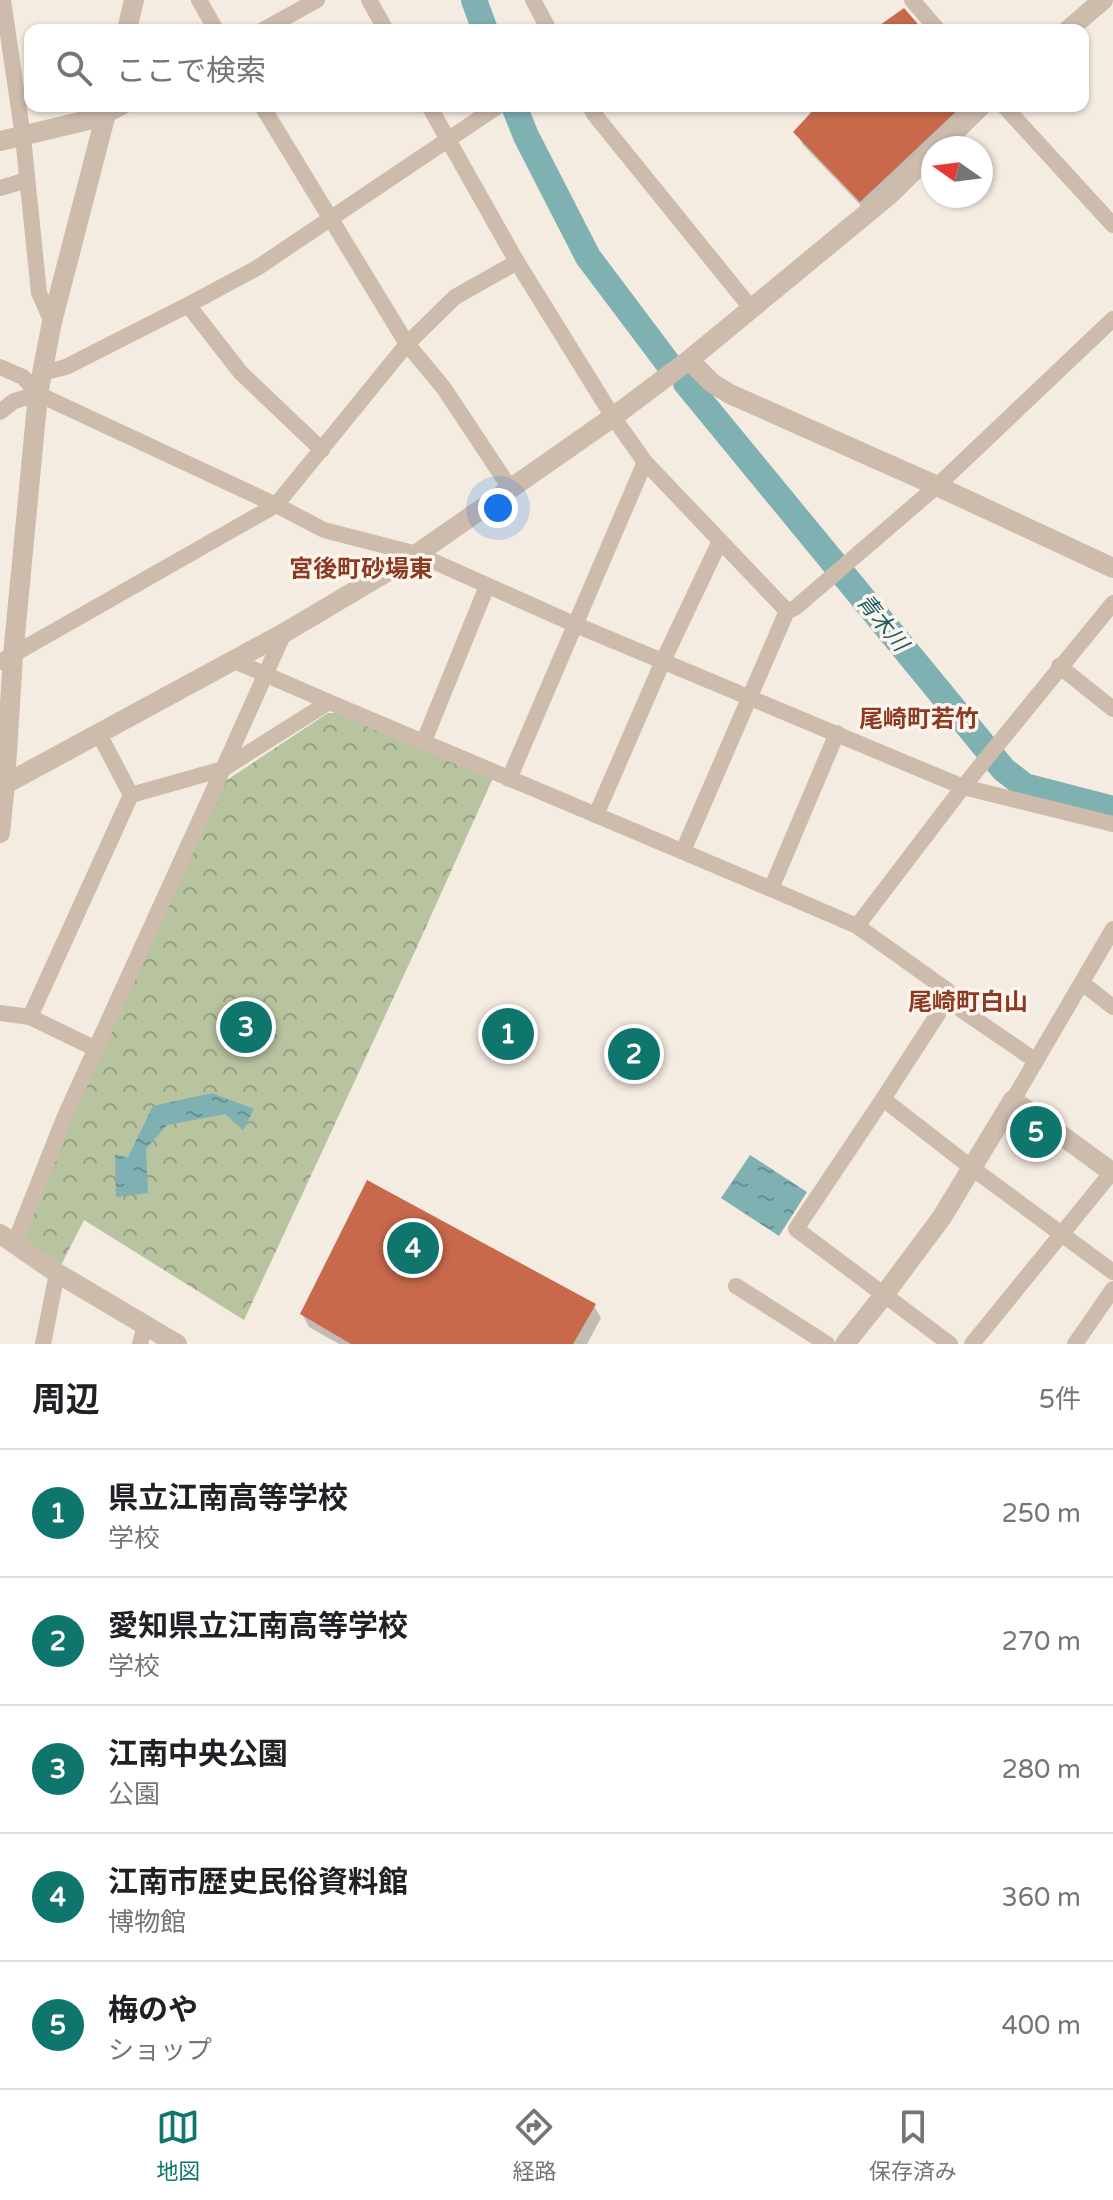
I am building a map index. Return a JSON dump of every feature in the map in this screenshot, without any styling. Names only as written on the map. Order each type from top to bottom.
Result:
[{"type":"street","points":[[128,24],[134,0]]},
{"type":"street","points":[[199,0],[213,24]]},
{"type":"street","points":[[274,24],[317,0]]},
{"type":"street","points":[[369,0],[383,24]]},
{"type":"street","points":[[533,0],[546,24]]},
{"type":"street","points":[[912,0],[933,24]]},
{"type":"street","points":[[1075,24],[1103,0]]},
{"type":"street","points":[[4,2],[23,137],[39,293],[52,322]]},
{"type":"street","points":[[0,141],[103,112]]},
{"type":"street","points":[[0,833],[7,659],[38,394],[52,322],[106,112]]},
{"type":"street","points":[[266,112],[407,344],[443,387],[510,488]]},
{"type":"street","points":[[432,112],[517,262],[613,417],[645,462],[787,611]]},
{"type":"street","points":[[42,373],[66,367],[257,268],[488,112]]},
{"type":"street","points":[[593,112],[751,308]]},
{"type":"street","points":[[950,136],[975,112]]},
{"type":"street","points":[[1009,112],[1113,225]]},
{"type":"street","points":[[3,786],[284,633],[417,554],[689,360],[888,196],[921,164]]},
{"type":"street","points":[[0,188],[27,180]]},
{"type":"street","points":[[7,659],[276,505],[407,344],[455,297],[517,262]]},
{"type":"street","points":[[188,305],[241,373],[322,450]]},
{"type":"street","points":[[683,851],[787,611],[795,608],[937,486],[1113,319]]},
{"type":"street","points":[[689,360],[712,383],[730,394],[1113,568]]},
{"type":"street","points":[[0,367],[23,377],[38,394],[324,530],[417,554],[576,625],[963,787],[1113,824]]},
{"type":"street","points":[[0,412],[14,401],[38,394]]},
{"type":"street","points":[[509,779],[645,462]]},
{"type":"street","points":[[596,815],[663,661],[720,541]]},
{"type":"street","points":[[424,741],[487,586]]},
{"type":"street","points":[[857,926],[990,752],[1113,603]]},
{"type":"street","points":[[177,1344],[143,1335],[7,1238],[284,633]]},
{"type":"street","points":[[232,660],[857,926],[947,990],[947,1000],[796,1229],[950,1344]]},
{"type":"street","points":[[1059,666],[1113,709]]},
{"type":"street","points":[[30,1017],[131,795],[223,769],[329,702]]},
{"type":"street","points":[[771,889],[837,733]]},
{"type":"street","points":[[99,734],[131,795]]},
{"type":"street","points":[[845,1344],[942,1217],[1113,929]]},
{"type":"street","points":[[1082,983],[1113,1007]]},
{"type":"street","points":[[947,1000],[1036,1061]]},
{"type":"street","points":[[0,1013],[30,1017],[96,1049]]},
{"type":"street","points":[[883,1099],[1113,1272]]},
{"type":"street","points":[[972,1344],[1113,1172],[1013,1100]]},
{"type":"street","points":[[43,1344],[57,1273]]},
{"type":"street","points":[[736,1286],[827,1344]]},
{"type":"street","points":[[1075,1344],[1113,1289]]},
{"type":"green space","points":[[328,713],[342,713],[493,778],[244,1320],[84,1220],[57,1273],[15,1242],[224,782]]},
{"type":"water","points":[[212,1093],[254,1109],[243,1130],[225,1114],[167,1125],[146,1149],[148,1193],[116,1197],[115,1155],[128,1157],[153,1106]]},
{"type":"water","points":[[750,1155],[807,1192],[779,1236],[721,1198]]},
{"type":"building","points":[[904,8],[918,24],[881,24]]},
{"type":"building","points":[[811,112],[956,112],[930,136],[921,136],[921,145],[860,202],[793,132]]},
{"type":"building","points":[[1023,1124],[1048,1142],[1042,1151],[1019,1128]]},
{"type":"building","points":[[367,1180],[596,1304],[573,1344],[351,1344],[300,1314]]},
{"type":"waterway","name":"青木川","points":[[474,0],[483,24]]},
{"type":"waterway","name":"青木川","points":[[516,112],[588,257],[667,362]]},
{"type":"waterway","name":"青木川","points":[[686,383],[1004,770],[1025,786],[1113,809]]},
{"type":"place","name":"江南中央公園","points":[[246,1027]]},
{"type":"place","name":"県立江南高等学校","points":[[508,1034]]},
{"type":"place","name":"愛知県立江南高等学校","points":[[634,1054]]},
{"type":"place","name":"梅のや","points":[[1036,1132]]},
{"type":"place","name":"江南市歴史民俗資料館","points":[[413,1248]]},
{"type":"district","name":"宮後町砂場東","points":[[361,569]]},
{"type":"district","name":"尾崎町若竹","points":[[919,719]]},
{"type":"district","name":"尾崎町白山","points":[[968,1002]]}]
